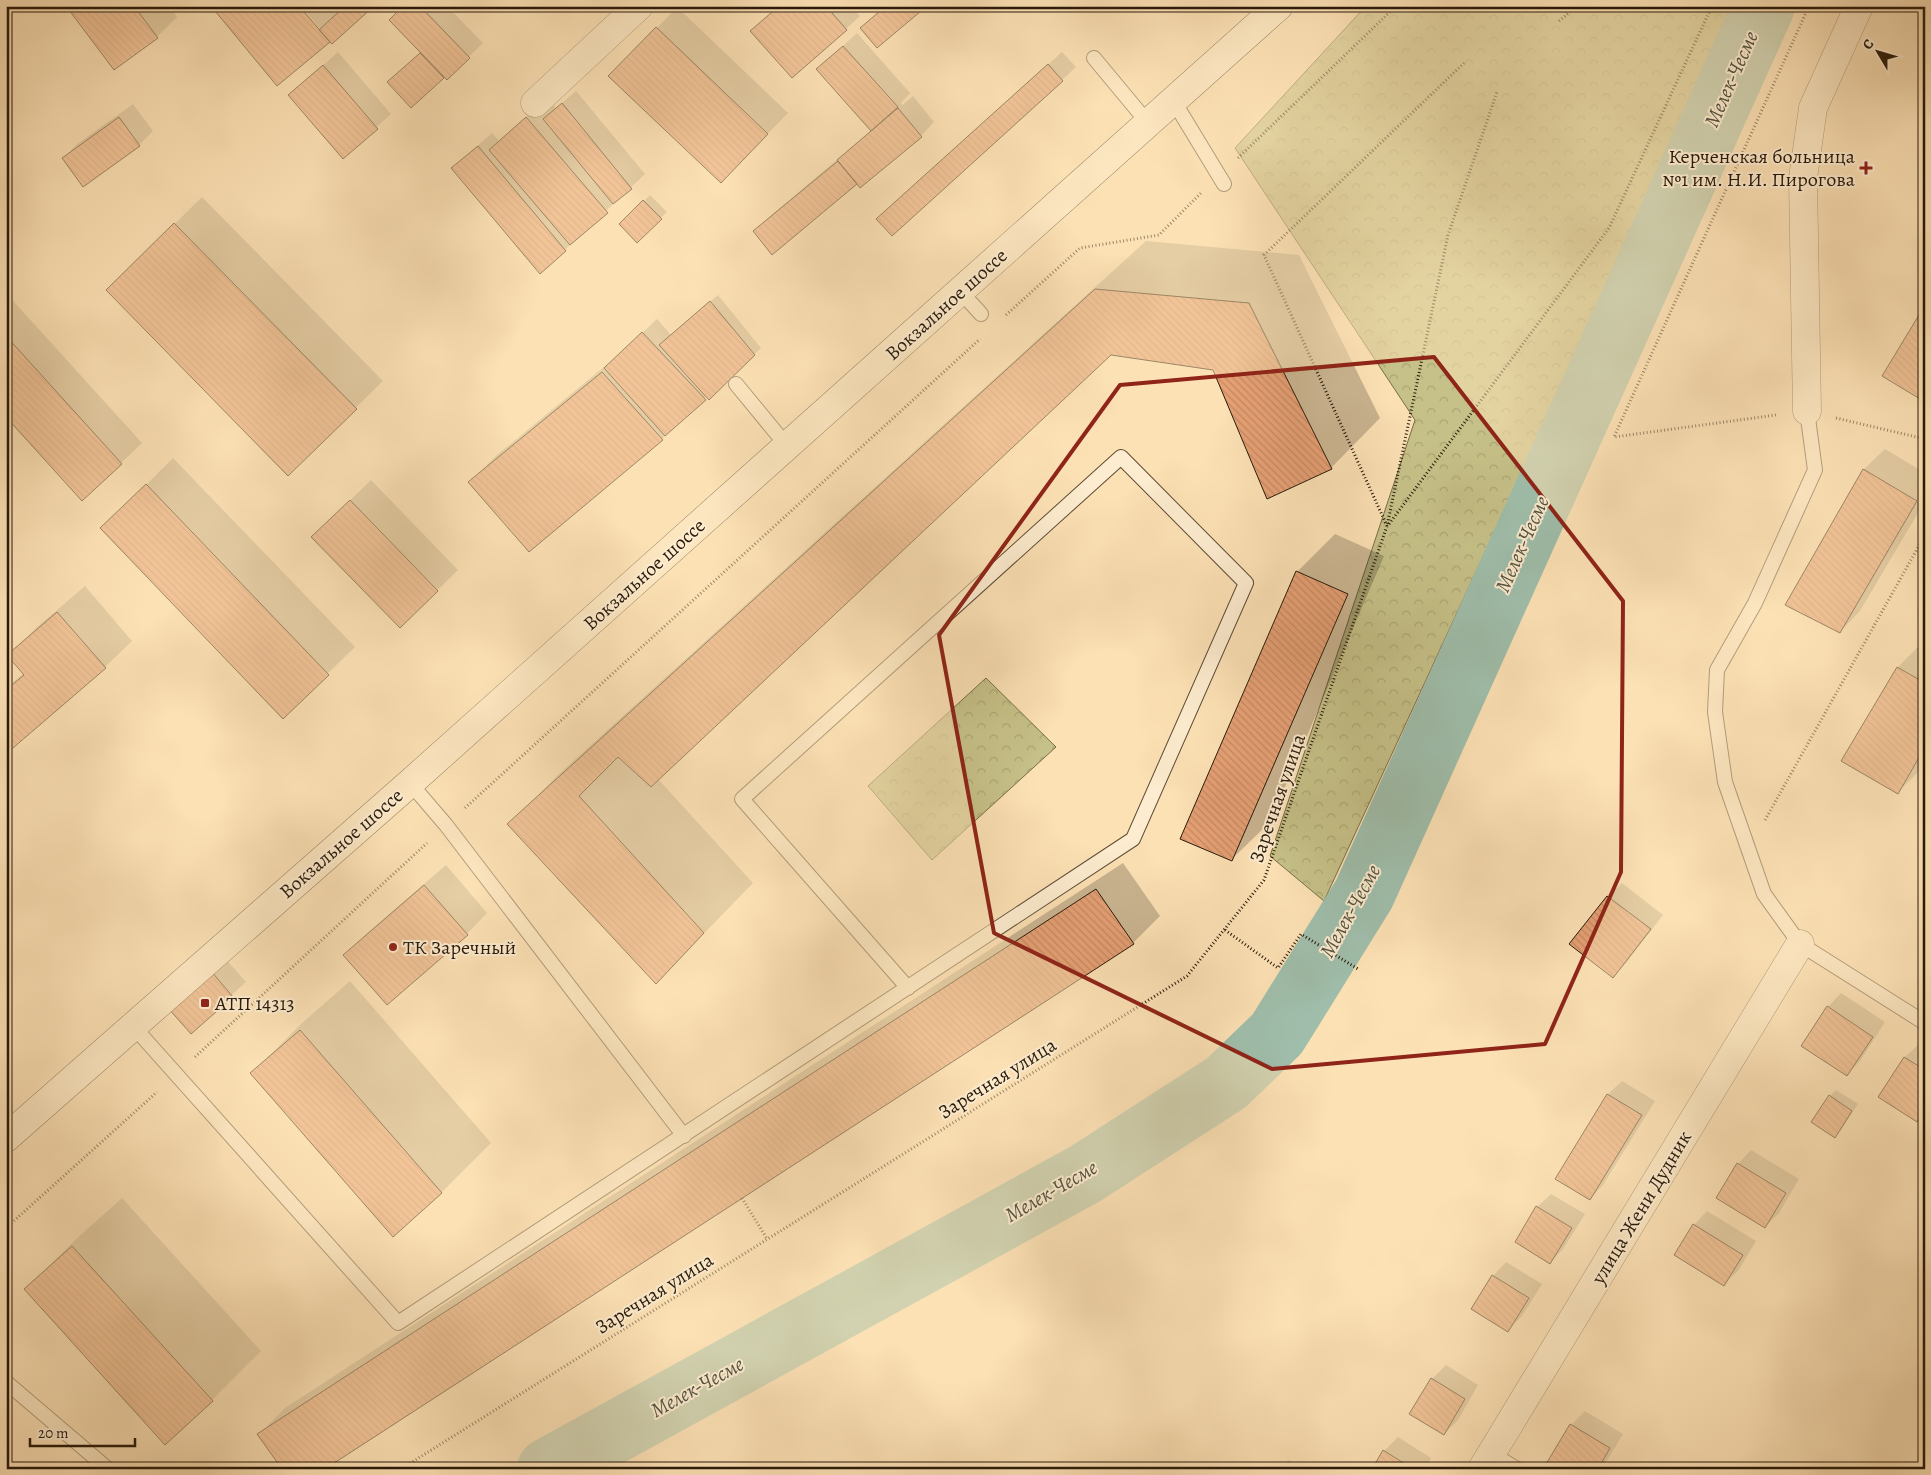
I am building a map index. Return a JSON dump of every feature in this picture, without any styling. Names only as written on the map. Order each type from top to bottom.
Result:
[{"type":"main road","points":[[535,103],[638,6]]},
{"type":"main road","name":"Вокзальное шоссе","points":[[6,1138],[410,783],[1279,6]]},
{"type":"main road","points":[[1807,410],[1803,178],[1814,108],[1859,6]]},
{"type":"main road","name":"улица Жени Дудник","points":[[1487,1461],[1800,944]]},
{"type":"lane","points":[[1094,58],[1148,123]]},
{"type":"lane","points":[[1173,100],[1221,180]]},
{"type":"lane","points":[[960,291],[981,314]]},
{"type":"lane","points":[[736,384],[787,446]]},
{"type":"lane","points":[[1807,410],[1815,470],[1755,604],[1717,670],[1716,712],[1725,782],[1764,894],[1800,944],[1925,1022]]},
{"type":"lane","points":[[133,1026],[398,1323],[684,1136],[908,988],[1133,839],[1246,583],[1121,456],[742,799],[908,988]]},
{"type":"lane","points":[[410,783],[446,826],[684,1136]]},
{"type":"lane","points":[[6,1382],[108,1469]]},
{"type":"lane","points":[[1487,1461],[1517,1469]]},
{"type":"path","points":[[1001,319],[1080,248],[1159,235],[1221,180],[1396,6]]},
{"type":"path","points":[[1559,21],[1577,6]]},
{"type":"path","points":[[1387,526],[1609,228],[1712,6]]},
{"type":"path","points":[[1809,6],[1614,437],[1807,410],[1925,439]]},
{"type":"path","points":[[1387,526],[1264,255],[1464,63]]},
{"type":"path","points":[[1387,526],[1448,235],[1497,92]]},
{"type":"path","points":[[6,1228],[987,332]]},
{"type":"path","name":"Заречная улица","points":[[401,1469],[1187,976],[1264,880],[1387,526]]},
{"type":"path","points":[[1749,848],[1925,535]]},
{"type":"path","points":[[1225,930],[1278,968],[1301,934],[1358,969]]},
{"type":"path","points":[[742,1198],[767,1239]]},
{"type":"highlighted area","points":[[1434,357],[1623,601],[1621,872],[1545,1044],[1272,1069],[994,933],[939,635],[1120,385]]},
{"type":"green space","points":[[1366,6],[1737,6],[1324,901],[1270,856],[1415,420],[1235,148]]},
{"type":"green space","points":[[986,678],[1056,747],[932,860],[868,786]]},
{"type":"building","points":[[66,6],[134,6],[158,38],[114,70]]},
{"type":"building","points":[[211,6],[299,6],[330,42],[277,86]]},
{"type":"building","points":[[345,6],[374,6],[332,44],[319,30]]},
{"type":"building","points":[[403,6],[420,6],[470,58],[447,80],[389,20]]},
{"type":"building","points":[[779,6],[826,6],[847,30],[792,78],[750,31]]},
{"type":"building","points":[[886,6],[927,6],[877,48],[860,28]]},
{"type":"building","points":[[656,27],[768,134],[721,183],[608,76]]},
{"type":"building","points":[[843,46],[898,107],[871,131],[816,69]]},
{"type":"building","points":[[420,53],[444,78],[411,108],[387,82]]},
{"type":"building","points":[[1048,64],[1063,81],[892,236],[876,219]]},
{"type":"building","points":[[323,65],[378,129],[343,159],[288,95]]},
{"type":"building","points":[[562,103],[632,189],[613,204],[543,119]]},
{"type":"building","points":[[898,108],[922,137],[860,188],[837,160]]},
{"type":"building","points":[[119,117],[140,146],[83,187],[62,158]]},
{"type":"building","points":[[526,117],[608,213],[570,245],[489,150]]},
{"type":"building","points":[[478,146],[566,251],[540,274],[451,168]]},
{"type":"building","points":[[838,161],[857,184],[772,255],[753,231]]},
{"type":"building","points":[[643,200],[662,219],[637,243],[619,224]]},
{"type":"building","points":[[174,223],[357,409],[288,476],[106,290]]},
{"type":"building","points":[[1095,289],[1249,303],[1332,469],[1267,499],[1213,370],[1111,355],[651,787],[618,757],[579,796],[704,933],[656,984],[507,824]]},
{"type":"building","points":[[710,301],[755,355],[709,400],[659,345]]},
{"type":"building","points":[[1925,305],[1925,402],[1882,376]]},
{"type":"building","points":[[642,332],[706,400],[665,436],[604,368]]},
{"type":"building","points":[[6,336],[122,464],[82,501],[6,417]]},
{"type":"building","points":[[602,372],[663,440],[529,552],[468,482]]},
{"type":"building","points":[[1863,469],[1917,501],[1840,633],[1785,605]]},
{"type":"building","points":[[146,484],[329,675],[283,719],[100,528]]},
{"type":"building","points":[[350,500],[438,591],[400,628],[311,537]]},
{"type":"building","points":[[1296,571],[1348,594],[1232,861],[1180,839]]},
{"type":"building","points":[[57,612],[106,668],[6,754],[6,690],[24,675],[7,655]]},
{"type":"building","points":[[1897,667],[1925,683],[1925,747],[1898,794],[1841,761]]},
{"type":"building","points":[[424,885],[468,935],[387,1005],[343,955]]},
{"type":"building","points":[[1096,889],[1134,944],[325,1469],[282,1469],[257,1434]]},
{"type":"building","points":[[1607,896],[1651,929],[1613,978],[1569,944]]},
{"type":"building","points":[[211,971],[233,997],[191,1034],[168,1008]]},
{"type":"building","points":[[1827,1006],[1873,1037],[1847,1076],[1801,1046]]},
{"type":"building","points":[[300,1030],[442,1193],[393,1237],[250,1073]]},
{"type":"building","points":[[1904,1057],[1925,1070],[1925,1110],[1917,1122],[1878,1097]]},
{"type":"building","points":[[1607,1094],[1642,1115],[1590,1200],[1555,1179]]},
{"type":"building","points":[[1829,1095],[1852,1111],[1835,1138],[1811,1122]]},
{"type":"building","points":[[1737,1163],[1786,1193],[1765,1228],[1716,1198]]},
{"type":"building","points":[[1536,1206],[1572,1228],[1550,1264],[1515,1242]]},
{"type":"building","points":[[1693,1224],[1743,1255],[1724,1286],[1674,1255]]},
{"type":"building","points":[[72,1246],[213,1401],[165,1445],[24,1289]]},
{"type":"building","points":[[1492,1275],[1529,1298],[1508,1332],[1471,1309]]},
{"type":"building","points":[[1431,1378],[1465,1399],[1444,1435],[1409,1414]]},
{"type":"building","points":[[1570,1424],[1610,1448],[1598,1469],[1554,1469],[1546,1464]]},
{"type":"building","points":[[1383,1450],[1413,1469],[1372,1469]]},
{"type":"waterway","name":"Мелек-Чесме","points":[[548,1469],[1085,1174],[1226,1083],[1277,1034],[1364,894],[1764,6]]},
{"type":"place","name":"Керченская больница №1 им. Н.И. Пирогова","points":[[1866,168]]},
{"type":"place","name":"ТК Заречный","points":[[393,947]]},
{"type":"place","name":"АТП 14313","points":[[205,1003]]}]
